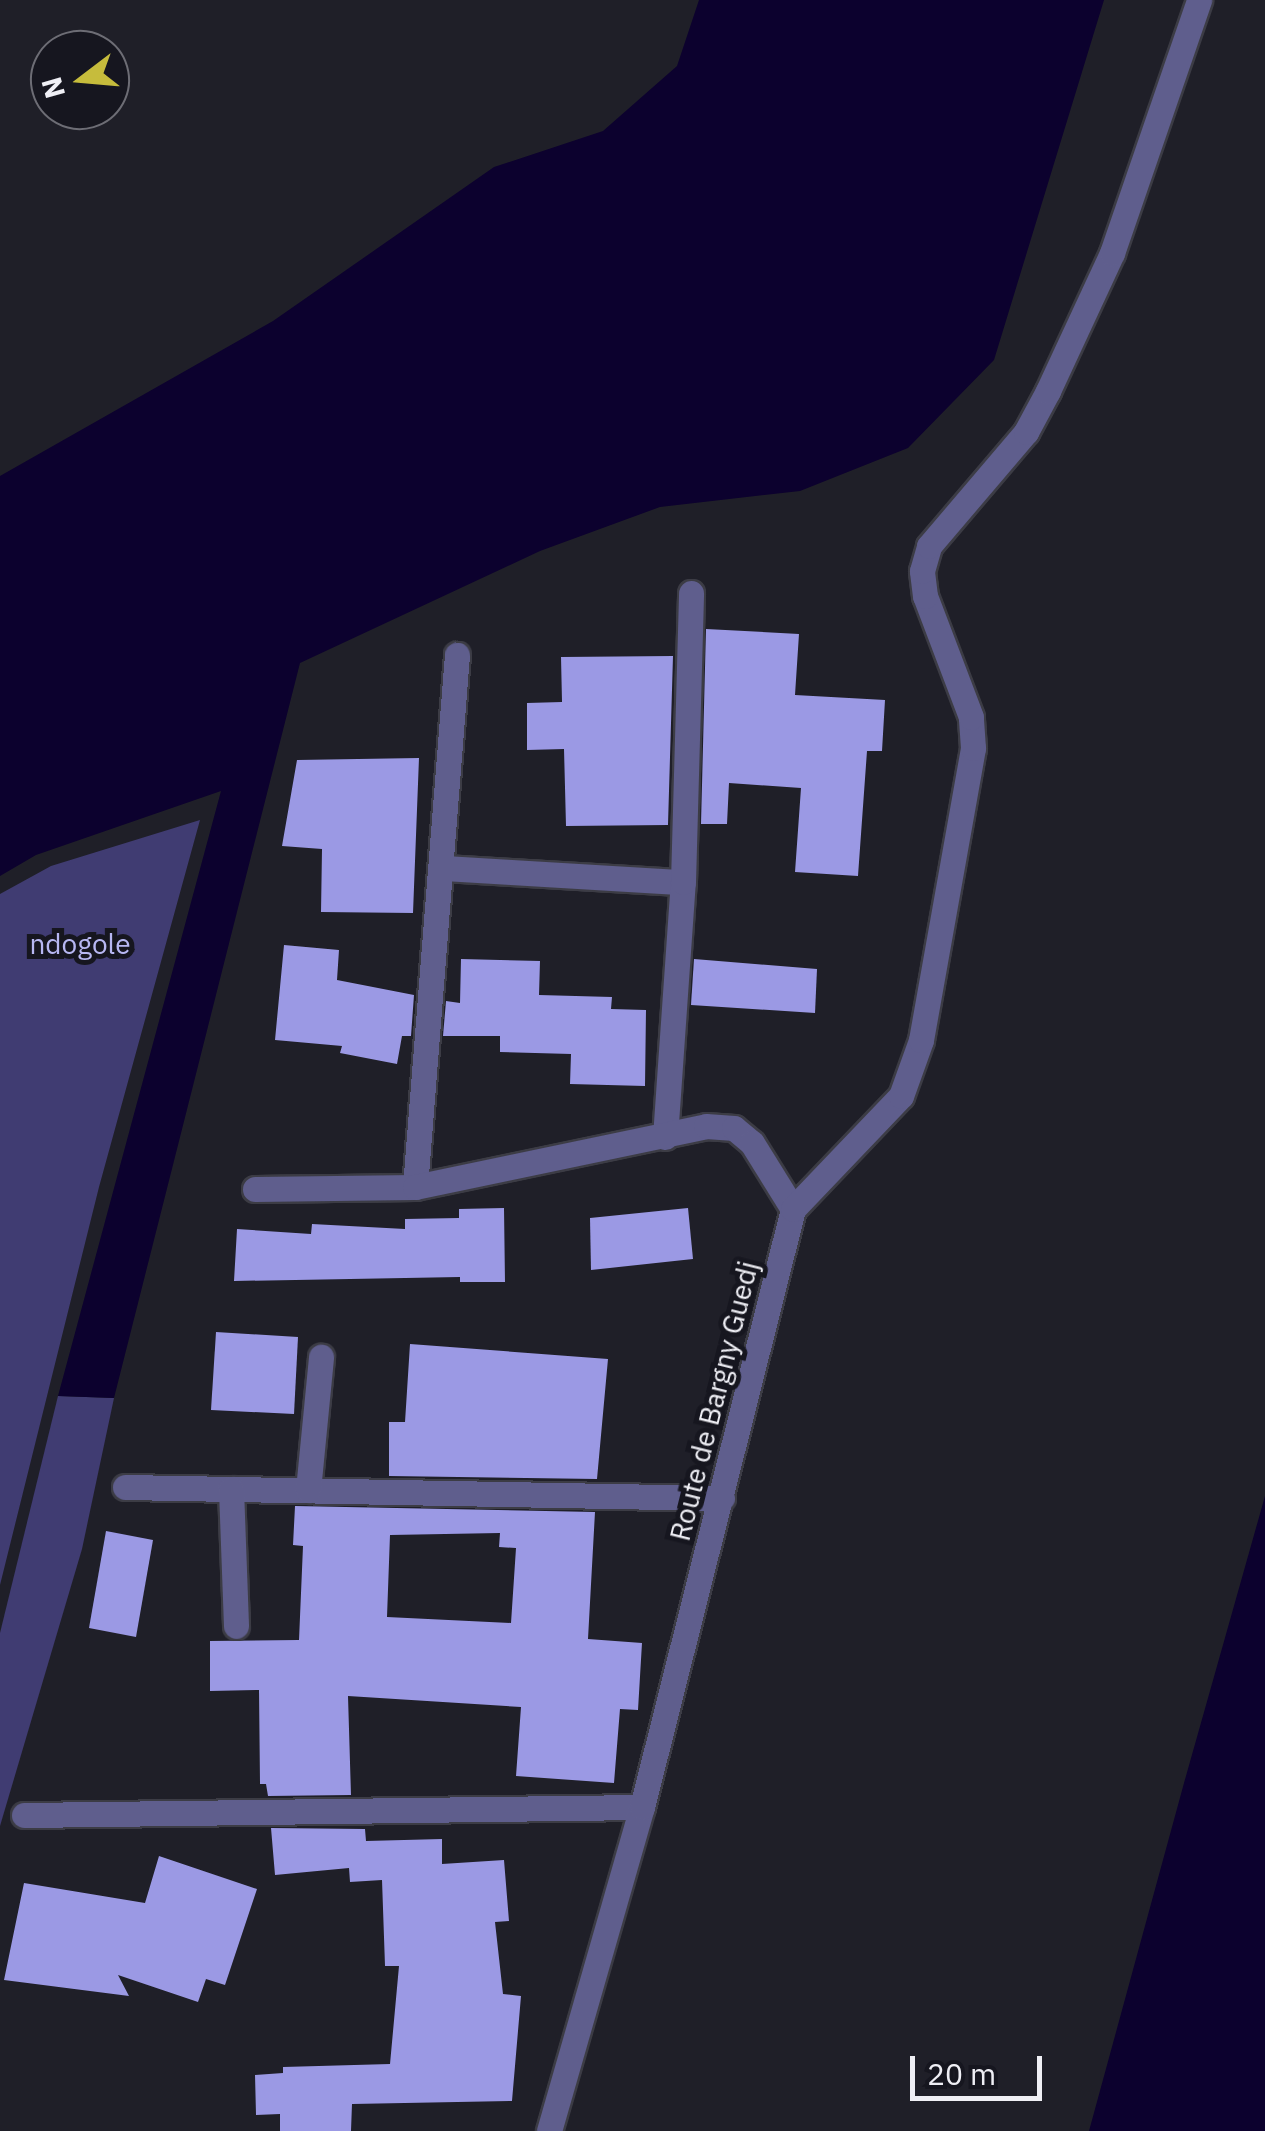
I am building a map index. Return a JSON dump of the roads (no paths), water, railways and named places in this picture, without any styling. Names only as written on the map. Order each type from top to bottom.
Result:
[{"type":"street","name":"Route de Bargny Guedj","points":[[548,2131],[642,1807],[793,1209],[901,1096],[920,1040],[971,770],[971,717],[930,620],[922,572],[929,546],[1026,432],[1048,391],[1112,253],[1198,0]]},
{"type":"street","points":[[665,1137],[683,882],[692,594]]},
{"type":"street","points":[[416,1187],[444,868],[457,656]]},
{"type":"street","points":[[444,868],[683,882]]},
{"type":"street","points":[[255,1190],[416,1187],[706,1126],[734,1128],[767,1161],[793,1209]]},
{"type":"street","points":[[308,1490],[321,1357]]},
{"type":"street","points":[[124,1487],[722,1498]]},
{"type":"street","points":[[232,1489],[236,1626]]},
{"type":"street","points":[[24,1814],[642,1807]]},
{"type":"park label","name":"ndogole","points":[[80,944]]}]
